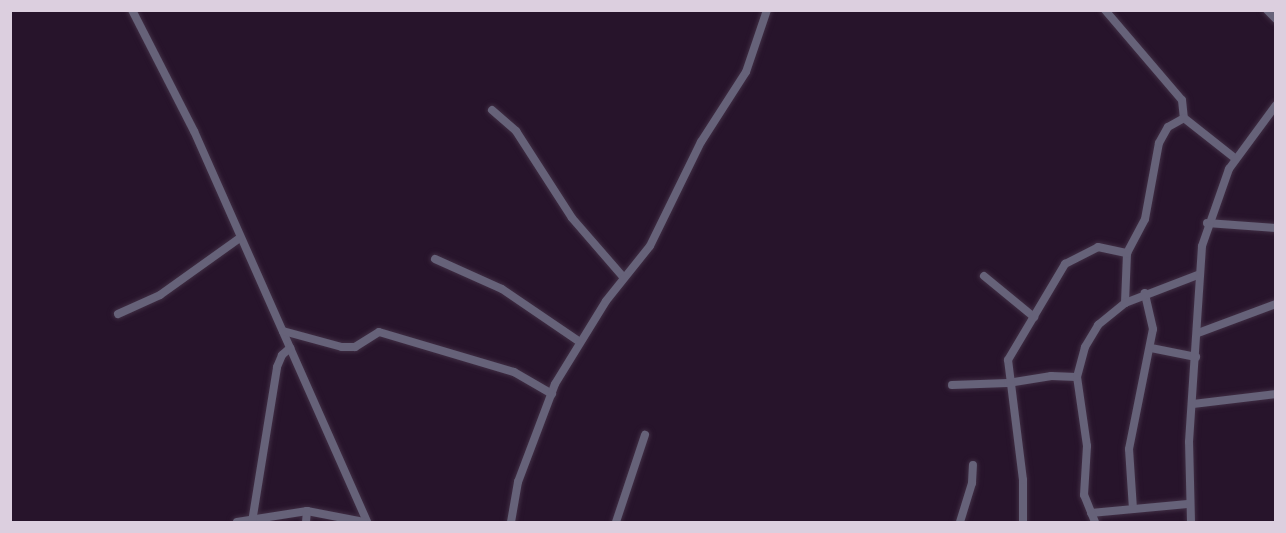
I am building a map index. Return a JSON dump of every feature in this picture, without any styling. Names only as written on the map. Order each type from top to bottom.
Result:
[{"type":"street","points":[[132,10],[176,92],[284,331],[366,522]]},
{"type":"street","points":[[511,522],[518,482],[552,394],[580,342],[624,278],[650,246],[698,148],[746,72],[767,10]]},
{"type":"street","points":[[1105,10],[1182,100],[1184,118],[1236,159]]},
{"type":"street","points":[[1268,10],[1275,19]]},
{"type":"street","points":[[1191,522],[1188,504],[1200,274],[1208,223],[1218,192],[1236,159],[1275,105]]},
{"type":"street","points":[[492,110],[516,130],[572,218],[624,278]]},
{"type":"street","points":[[1125,303],[1127,253],[1145,219],[1159,143],[1168,127],[1184,118]]},
{"type":"street","points":[[1208,223],[1275,228]]},
{"type":"street","points":[[118,314],[160,295],[240,238]]},
{"type":"street","points":[[1023,522],[1023,480],[1008,383],[1008,360],[1034,317],[1051,282],[1070,260],[1098,247],[1127,253]]},
{"type":"street","points":[[435,259],[502,290],[580,342]]},
{"type":"street","points":[[1095,522],[1084,495],[1087,446],[1077,377],[1093,332],[1125,303],[1145,293],[1200,274]]},
{"type":"street","points":[[984,276],[1034,317]]},
{"type":"street","points":[[1133,509],[1129,449],[1138,394],[1151,348],[1152,320],[1145,293]]},
{"type":"street","points":[[1198,333],[1275,304]]},
{"type":"street","points":[[284,331],[342,347],[355,347],[380,332],[514,372],[552,394]]},
{"type":"street","points":[[252,521],[277,367],[282,355],[290,348]]},
{"type":"street","points":[[1151,348],[1196,357]]},
{"type":"street","points":[[952,385],[1008,383],[1042,376],[1077,377]]},
{"type":"street","points":[[1193,405],[1275,394]]},
{"type":"street","points":[[616,522],[645,435]]},
{"type":"street","points":[[960,522],[972,483],[973,465]]},
{"type":"street","points":[[1091,513],[1188,504]]},
{"type":"street","points":[[237,522],[307,511],[366,522]]},
{"type":"street","points":[[306,522],[307,511]]}]
